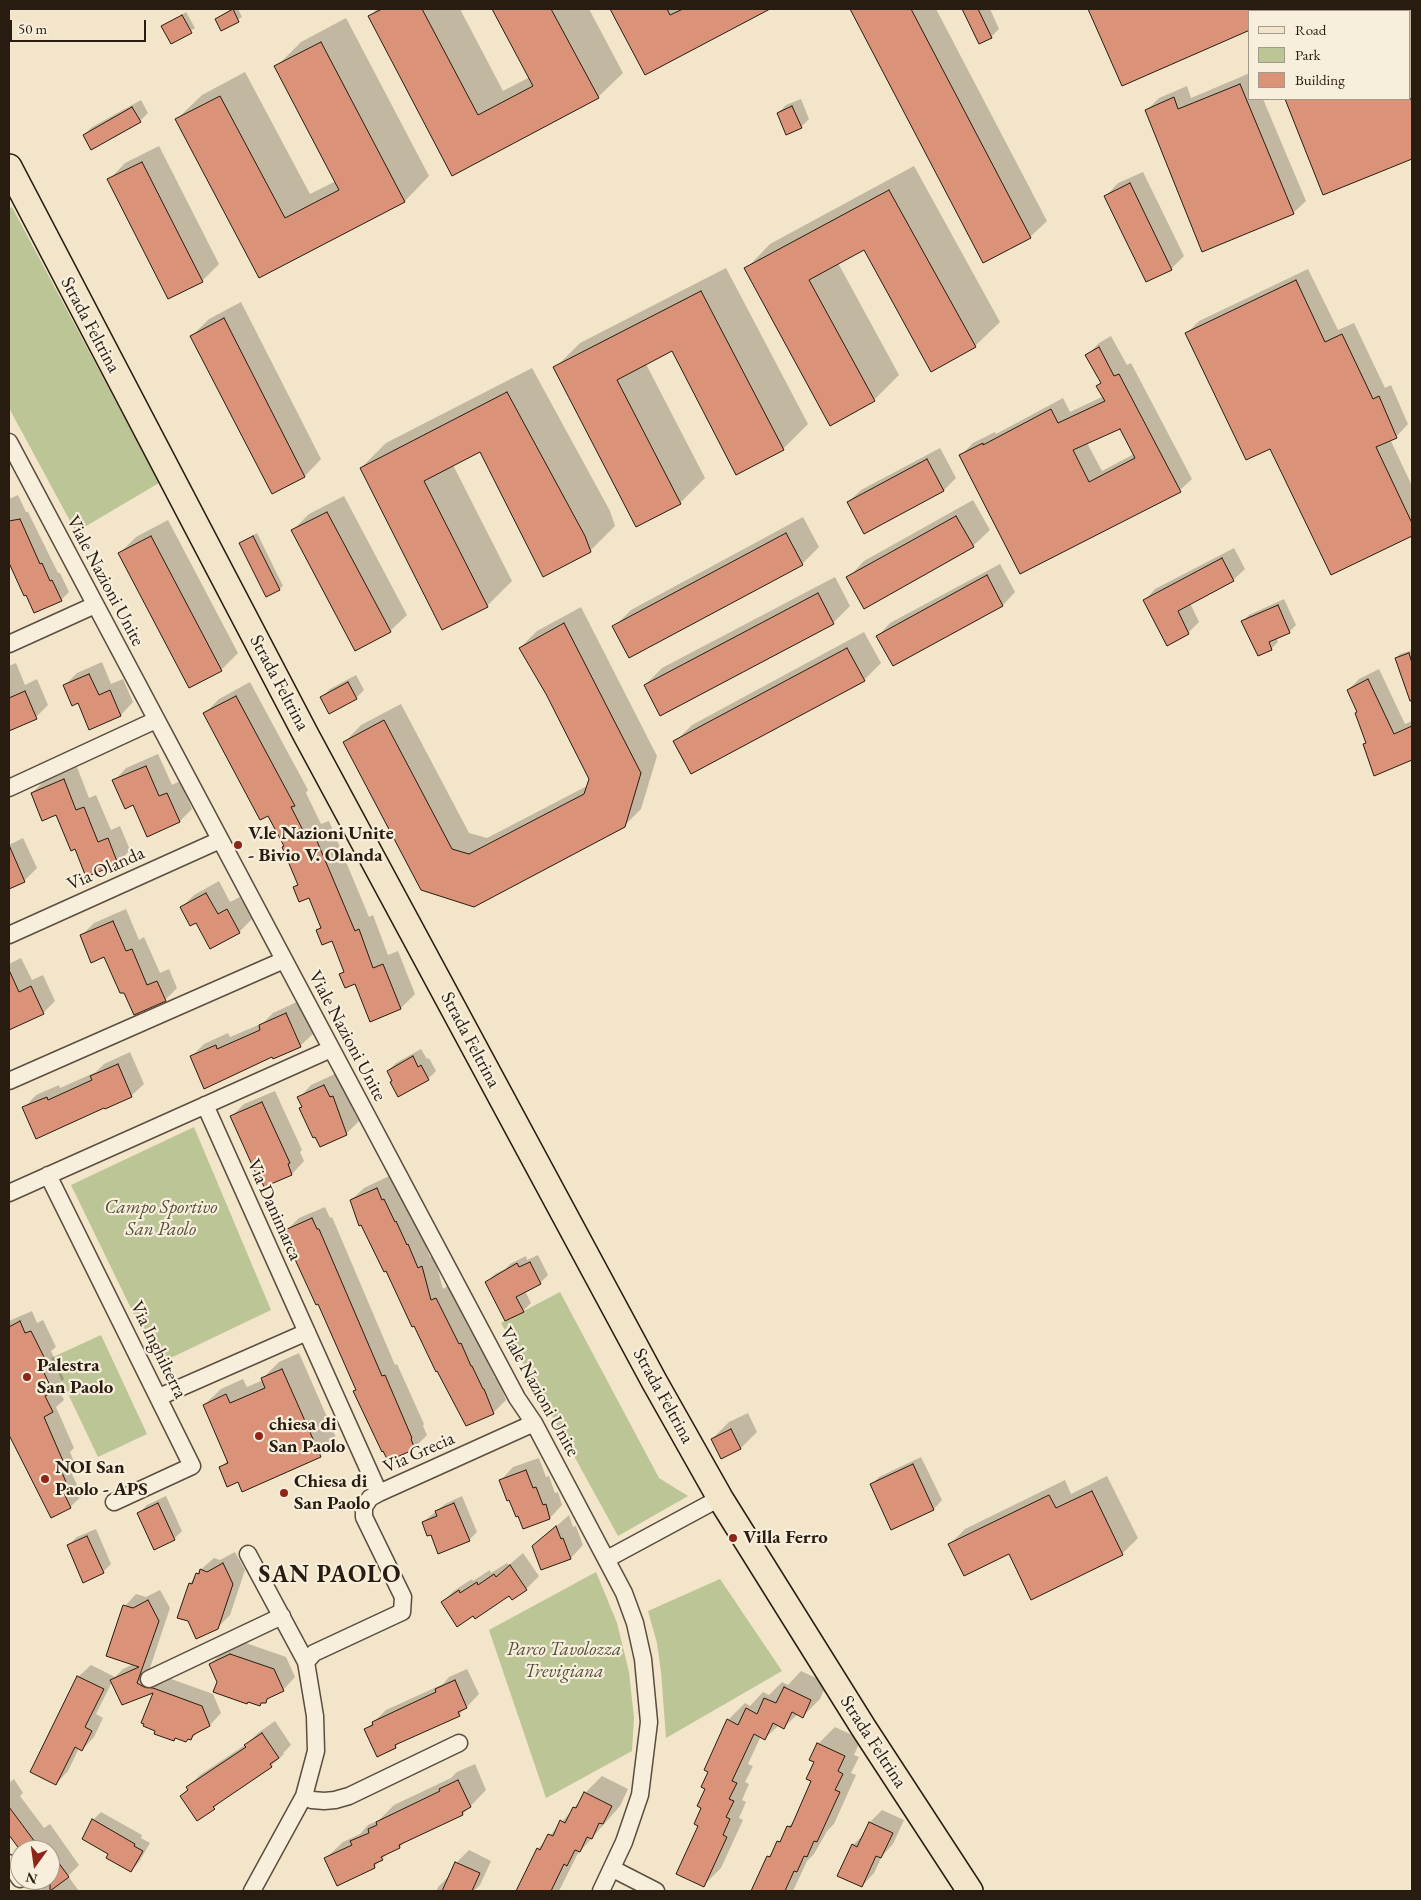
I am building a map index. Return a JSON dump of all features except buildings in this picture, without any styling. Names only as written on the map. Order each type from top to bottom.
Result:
[{"type":"main road","name":"Strada Feltrina","points":[[9,167],[324,770],[644,1364],[720,1498],[863,1727],[970,1891]]},
{"type":"street","name":"Viale Nazioni Unite","points":[[9,442],[14,463],[95,605],[517,1398],[534,1423],[624,1593],[635,1623],[643,1659],[649,1722],[640,1794],[613,1869],[601,1891]]},
{"type":"street","points":[[9,644],[95,605]]},
{"type":"street","points":[[9,788],[156,720]]},
{"type":"street","name":"Via Olanda","points":[[9,935],[220,840]]},
{"type":"street","name":"Viale Nazioni Unite","points":[[9,1081],[284,960]]},
{"type":"street","points":[[9,1193],[331,1048]]},
{"type":"street","name":"Via Danimarca","points":[[208,1103],[379,1493]]},
{"type":"street","name":"Via Inghilterra","points":[[48,1176],[192,1466],[114,1502]]},
{"type":"street","points":[[159,1397],[307,1332]]},
{"type":"street","name":"Via Grecia","points":[[306,1662],[314,1653],[402,1612],[403,1597],[364,1517],[364,1507],[370,1498],[534,1423]]},
{"type":"street","points":[[607,1560],[720,1498]]},
{"type":"street","points":[[248,1554],[306,1662],[315,1716],[316,1751],[304,1796],[252,1891]]},
{"type":"street","points":[[149,1679],[282,1616]]},
{"type":"street","points":[[304,1796],[312,1800],[324,1801],[349,1796],[459,1743]]},
{"type":"street","points":[[613,1869],[656,1891]]},
{"type":"green space","points":[[12,207],[159,483],[76,532],[9,408],[9,209]]},
{"type":"green space","name":"Campo Sportivo San Paolo","points":[[194,1127],[271,1310],[158,1364],[71,1185]]},
{"type":"green space","points":[[560,1292],[659,1478],[688,1496],[618,1536],[501,1323]]},
{"type":"green space","points":[[101,1335],[147,1434],[98,1457],[51,1358]]},
{"type":"green space","name":"Parco Tavolozza Trevigiana","points":[[596,1572],[617,1623],[629,1672],[634,1718],[632,1751],[546,1798],[489,1630]]},
{"type":"green space","points":[[720,1579],[782,1671],[666,1738],[657,1643],[648,1611]]},
{"type":"place","name":"V.le Nazioni Unite - Bivio V. Olanda","points":[[238,845]]},
{"type":"place","name":"Palestra San Paolo","points":[[27,1377]]},
{"type":"place","name":"chiesa di San Paolo","points":[[259,1436]]},
{"type":"place","name":"NOI San Paolo - APS","points":[[45,1479]]},
{"type":"place","name":"Chiesa di San Paolo","points":[[284,1493]]},
{"type":"place","name":"Villa Ferro","points":[[733,1538]]},
{"type":"district","name":"SAN PAOLO","points":[[330,1575]]}]
